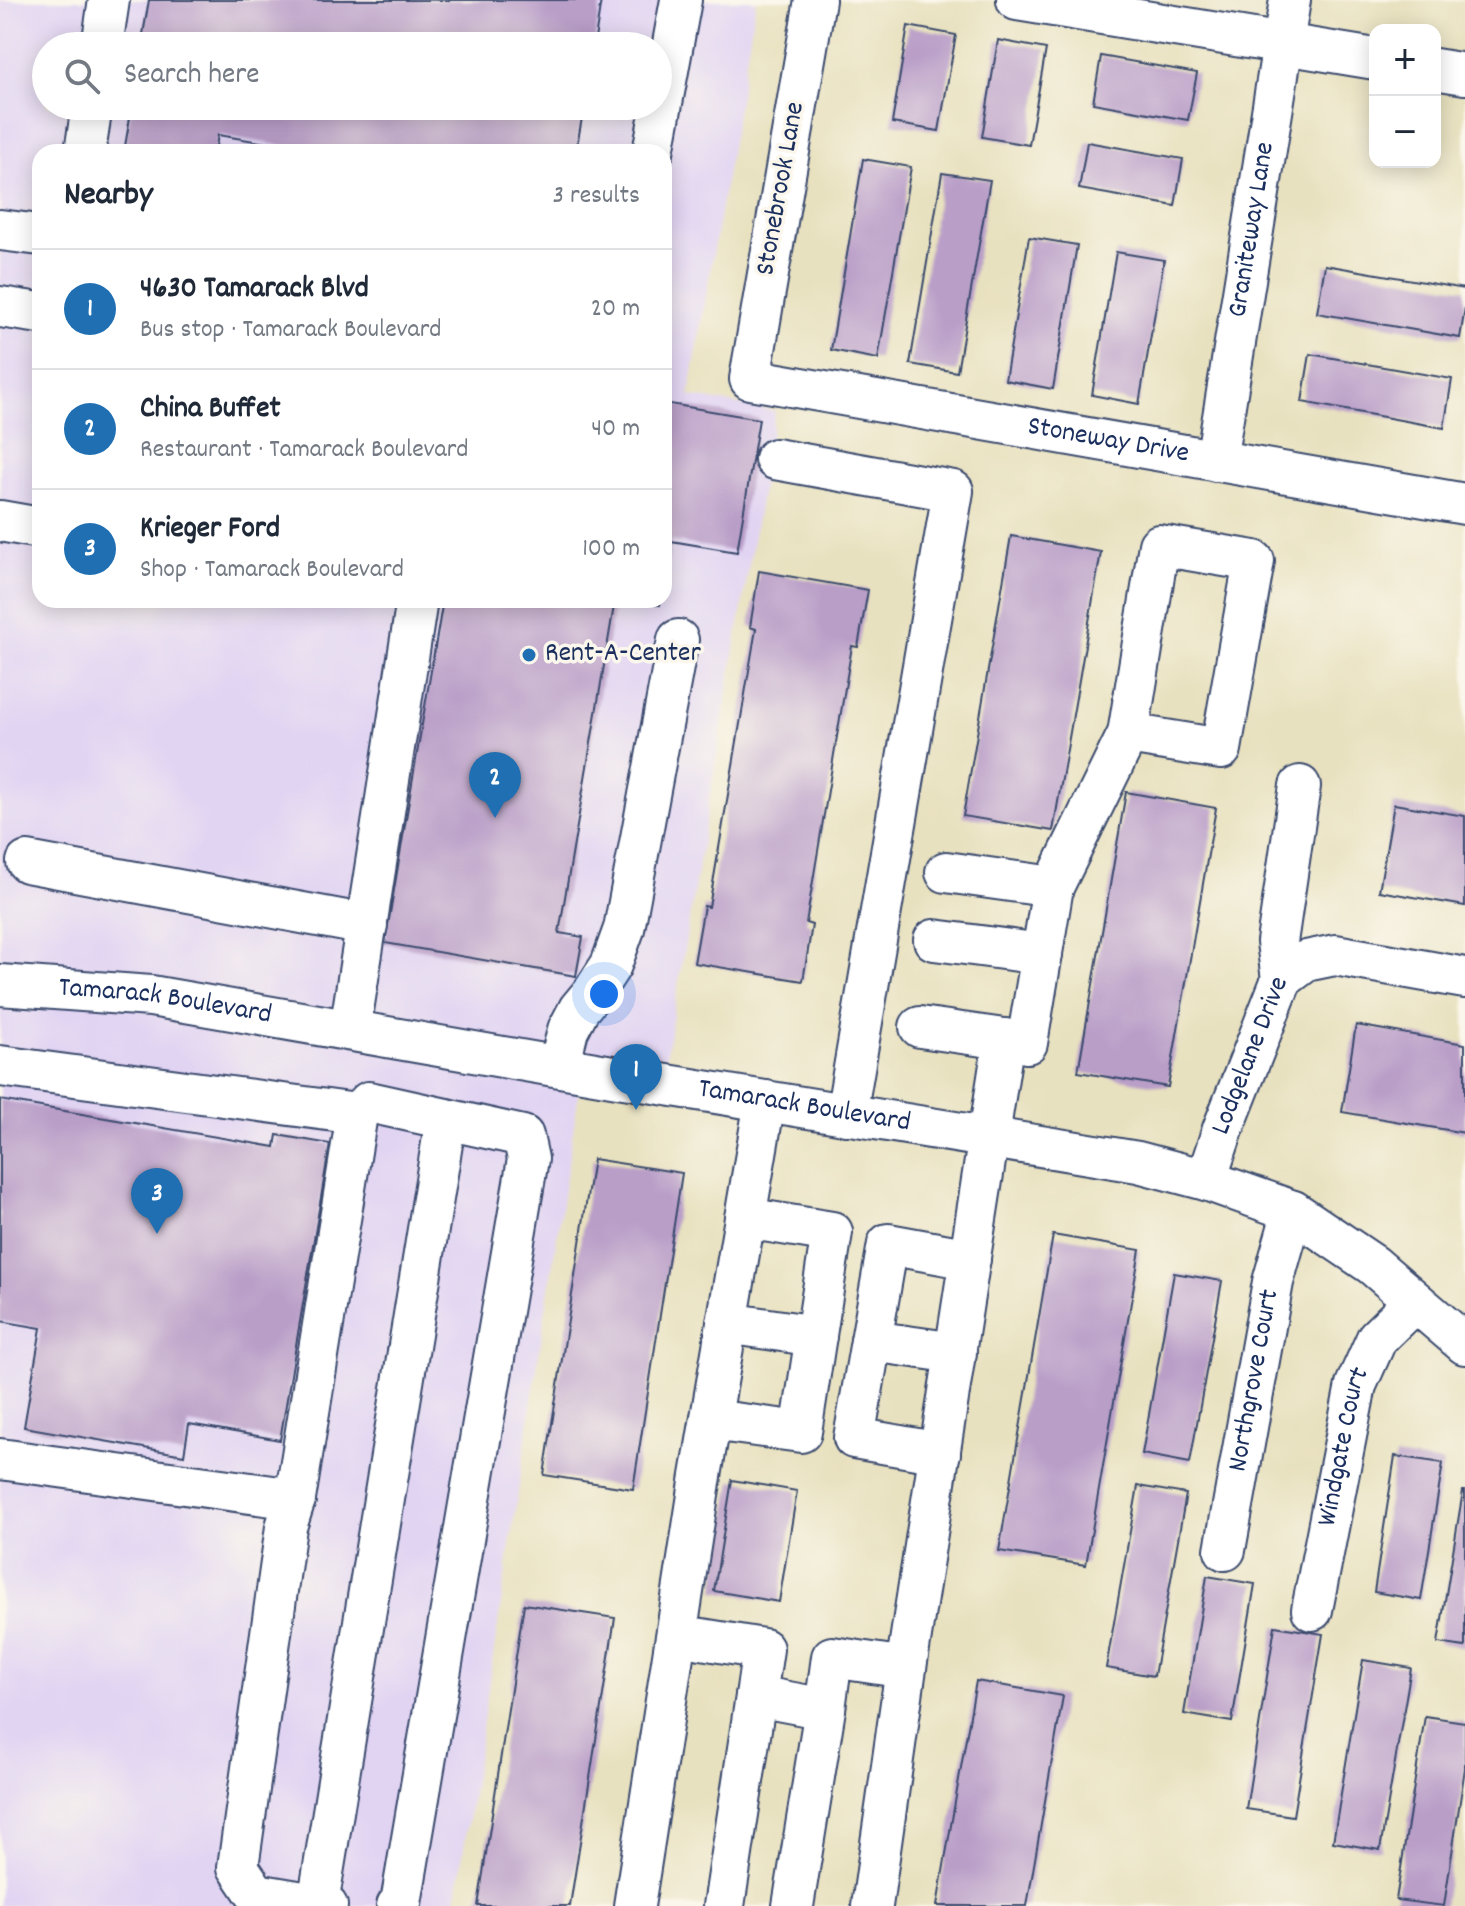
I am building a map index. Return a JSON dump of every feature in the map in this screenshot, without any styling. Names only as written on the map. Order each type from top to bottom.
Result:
[{"type":"street","points":[[104,32],[109,0]]},
{"type":"street","points":[[672,49],[681,0]]},
{"type":"street","name":"Stonebrook Lane","points":[[750,379],[815,0]]},
{"type":"street","points":[[1017,0],[1369,58]]},
{"type":"street","name":"Graniteway Lane","points":[[1216,461],[1290,0]]},
{"type":"street","points":[[1441,70],[1465,74]]},
{"type":"street","points":[[86,144],[90,120]]},
{"type":"street","points":[[654,144],[659,120]]},
{"type":"street","points":[[0,230],[32,234]]},
{"type":"street","points":[[0,307],[32,312]]},
{"type":"street","name":"Stoneway Drive","points":[[750,379],[1465,504]]},
{"type":"street","points":[[775,459],[953,491],[846,1115]]},
{"type":"street","points":[[0,521],[32,527]]},
{"type":"street","points":[[920,1027],[1027,1043],[1053,887],[1128,734],[1159,545],[1254,561],[1221,749],[1128,734]]},
{"type":"street","points":[[416,608],[367,925],[363,1108],[295,1499],[286,1527],[238,1867],[256,1894],[322,1905],[446,1119]]},
{"type":"street","points":[[559,1066],[568,1030],[579,1009],[611,965],[624,929],[678,640]]},
{"type":"street","points":[[1282,979],[1277,942],[1300,786]]},
{"type":"street","points":[[27,862],[367,925]]},
{"type":"street","points":[[946,872],[1053,887]]},
{"type":"street","points":[[934,940],[1042,954]]},
{"type":"street","name":"Lodgelane Drive","points":[[1206,1180],[1282,979],[1306,961],[1335,955],[1465,978]]},
{"type":"street","name":"Tamarack Boulevard","points":[[0,985],[151,996],[1138,1162],[1206,1180],[1293,1211],[1373,1265],[1465,1344]]},
{"type":"street","points":[[872,1906],[1004,1039]]},
{"type":"street","points":[[0,1066],[446,1119],[523,1136],[528,1159],[401,1903],[397,1906]]},
{"type":"street","points":[[634,1906],[765,1101]]},
{"type":"street","name":"Northgrove Court","points":[[1225,1550],[1273,1282],[1293,1211]]},
{"type":"street","points":[[711,1420],[801,1432],[832,1232],[745,1218]]},
{"type":"street","points":[[940,1453],[854,1438],[888,1244],[970,1259]]},
{"type":"street","name":"Windgate Court","points":[[1312,1610],[1356,1385],[1377,1338],[1414,1302]]},
{"type":"street","points":[[727,1323],[816,1336]]},
{"type":"street","points":[[871,1341],[956,1353]]},
{"type":"street","points":[[0,1459],[295,1499]]},
{"type":"street","points":[[677,1635],[763,1649],[724,1906]]},
{"type":"street","points":[[793,1906],[832,1657],[906,1668]]},
{"type":"street","points":[[756,1696],[825,1709]]},
{"type":"shaded area","points":[[0,0],[756,0],[689,396],[775,411],[660,1092],[581,1078],[455,1906],[0,1906]]},
{"type":"building","points":[[149,0],[601,0],[596,32],[143,32]]},
{"type":"building","points":[[908,26],[956,35],[939,131],[892,123]]},
{"type":"building","points":[[998,40],[1046,49],[1029,145],[982,137]]},
{"type":"building","points":[[1101,56],[1197,73],[1188,120],[1093,103]]},
{"type":"building","points":[[130,120],[582,120],[577,144],[272,144],[218,135],[216,144],[125,144]]},
{"type":"building","points":[[1087,142],[1183,159],[1175,206],[1079,189]]},
{"type":"building","points":[[863,159],[911,167],[878,359],[831,350]]},
{"type":"building","points":[[942,173],[990,180],[957,372],[910,364]]},
{"type":"building","points":[[1029,237],[1077,245],[1053,389],[1005,380]]},
{"type":"building","points":[[1116,252],[1164,260],[1139,404],[1092,395]]},
{"type":"building","points":[[1325,265],[1465,289],[1460,338],[1317,313]]},
{"type":"building","points":[[1310,354],[1452,379],[1444,428],[1302,402]]},
{"type":"building","points":[[672,404],[759,419],[737,552],[672,541]]},
{"type":"building","points":[[1011,536],[1101,552],[1053,831],[963,816]]},
{"type":"building","points":[[759,571],[868,590],[858,647],[852,646],[806,923],[812,925],[803,981],[694,963],[704,906],[709,907],[756,629],[750,627]]},
{"type":"building","points":[[442,608],[614,608],[559,933],[583,937],[576,976],[385,943]]},
{"type":"building","points":[[1126,792],[1216,808],[1168,1087],[1078,1072]]},
{"type":"building","points":[[1394,804],[1465,816],[1465,906],[1379,891]]},
{"type":"building","points":[[1356,1025],[1465,1044],[1465,1133],[1342,1112]]},
{"type":"building","points":[[0,1100],[275,1147],[277,1135],[330,1144],[280,1440],[189,1424],[184,1455],[24,1427],[41,1328],[0,1321]]},
{"type":"building","points":[[593,1159],[682,1173],[633,1489],[544,1475]]},
{"type":"building","points":[[1053,1235],[1140,1250],[1086,1565],[999,1551]]},
{"type":"building","points":[[1174,1273],[1222,1281],[1190,1463],[1142,1454]]},
{"type":"building","points":[[1395,1456],[1443,1463],[1421,1600],[1374,1592]]},
{"type":"building","points":[[732,1480],[797,1491],[779,1602],[714,1591]]},
{"type":"building","points":[[1138,1486],[1186,1494],[1154,1676],[1106,1668]]},
{"type":"building","points":[[1465,1491],[1465,1647],[1438,1643]]},
{"type":"building","points":[[1207,1576],[1255,1584],[1232,1722],[1184,1714]]},
{"type":"building","points":[[524,1604],[615,1618],[570,1906],[478,1906]]},
{"type":"building","points":[[1275,1626],[1323,1634],[1293,1816],[1246,1809]]},
{"type":"building","points":[[1363,1660],[1411,1668],[1380,1850],[1333,1842]]},
{"type":"building","points":[[976,1681],[1063,1696],[1027,1906],[937,1906]]},
{"type":"building","points":[[1425,1716],[1465,1722],[1465,1768],[1444,1906],[1396,1900]]},
{"type":"place","name":"Rent-A-Center","points":[[529,655]]},
{"type":"place","name":"China Buffet","points":[[495,818]]},
{"type":"place","name":"4630 Tamarack Blvd","points":[[636,1110]]},
{"type":"place","name":"Krieger Ford","points":[[157,1234]]}]
